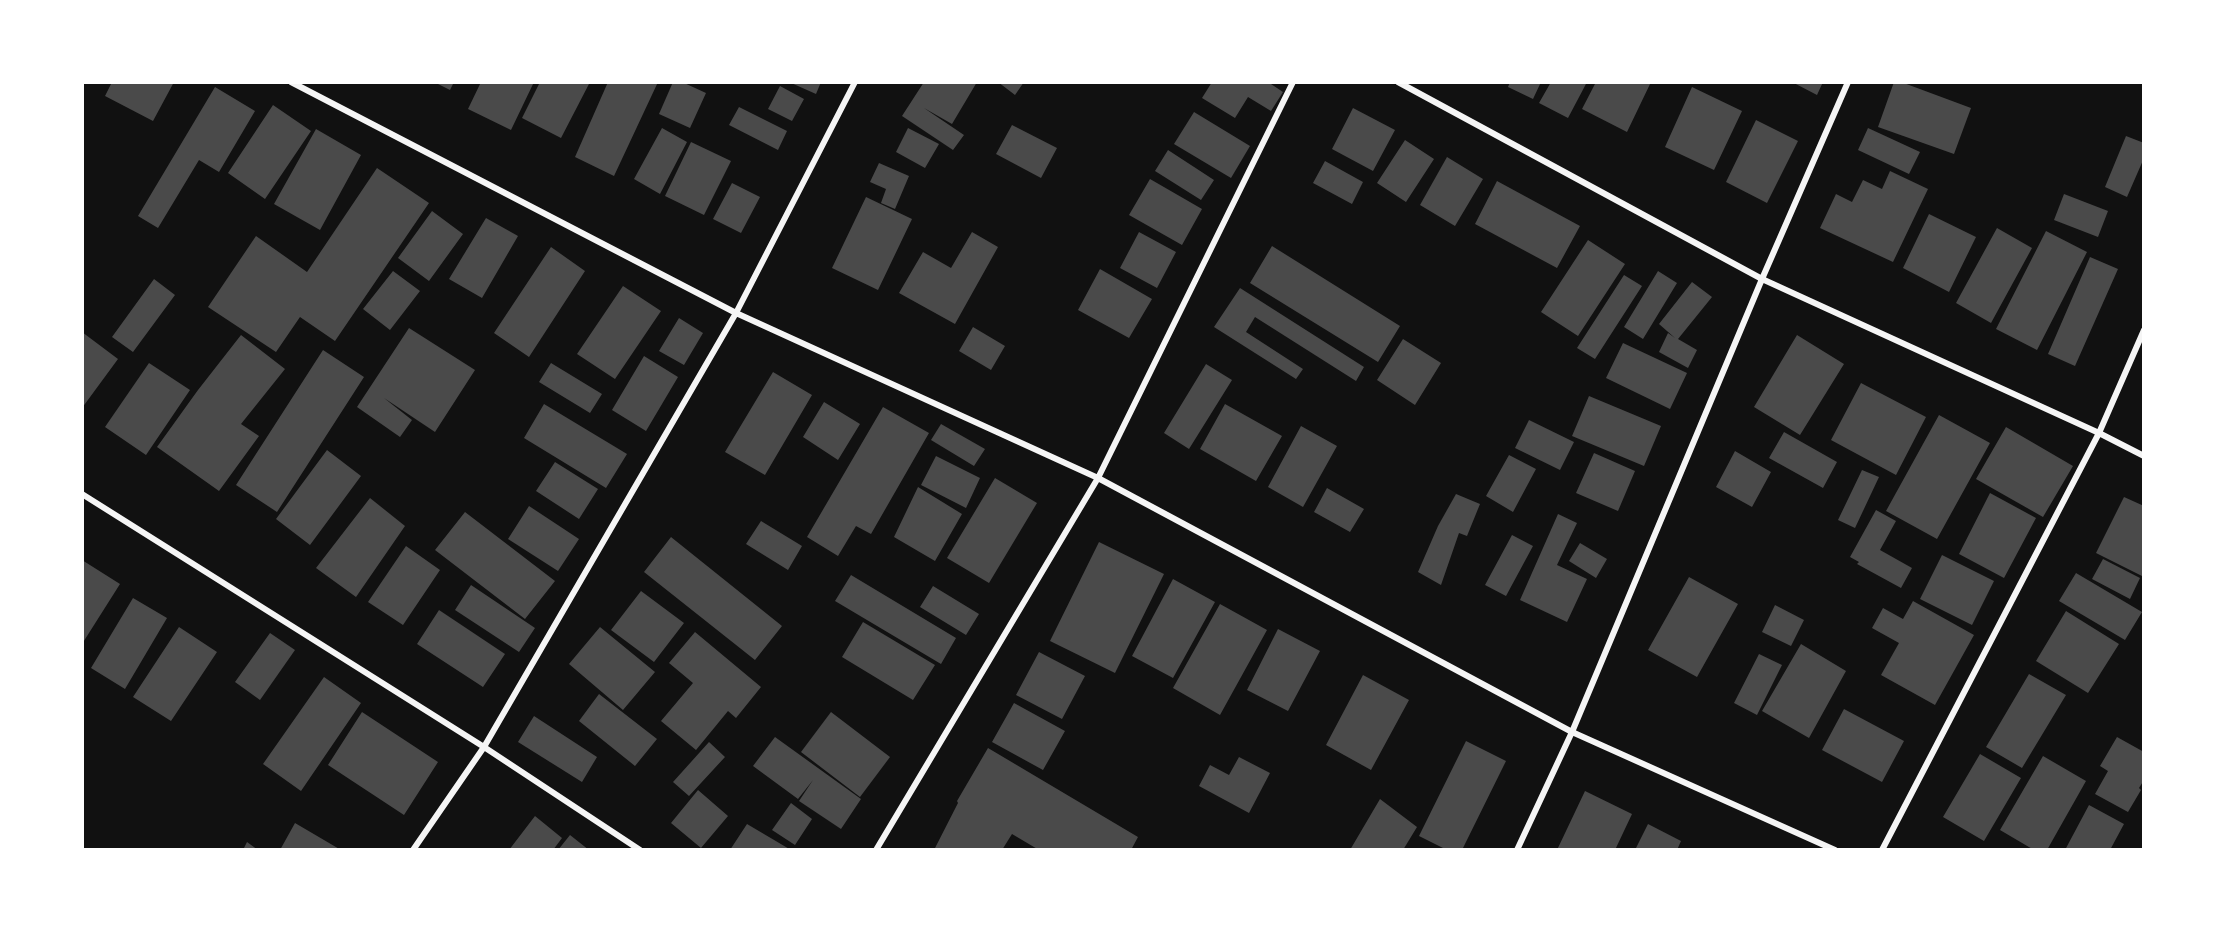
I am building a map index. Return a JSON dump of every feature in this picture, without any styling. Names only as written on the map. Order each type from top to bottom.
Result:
[{"type":"street","points":[[291,82],[736,313],[1098,478],[1572,732],[1835,849]]},
{"type":"street","points":[[413,849],[484,747],[736,313],[855,82]]},
{"type":"street","points":[[876,849],[1098,478],[1293,82]]},
{"type":"street","points":[[1398,82],[1762,279],[2099,433],[2144,456]]},
{"type":"street","points":[[1517,849],[1572,732],[1762,279],[1848,82]]},
{"type":"street","points":[[1882,849],[2099,433],[2144,330]]},
{"type":"street","points":[[82,494],[484,747],[640,849]]},
{"type":"building","points":[[112,82],[174,82],[153,121],[105,96]]},
{"type":"building","points":[[434,82],[454,82],[450,90]]},
{"type":"building","points":[[481,82],[534,82],[511,130],[468,109]]},
{"type":"building","points":[[540,82],[590,82],[561,138],[522,118]]},
{"type":"building","points":[[608,82],[658,82],[614,176],[575,157]]},
{"type":"building","points":[[673,82],[682,82],[706,93],[690,128],[659,114]]},
{"type":"building","points":[[789,82],[821,82],[816,94]]},
{"type":"building","points":[[924,82],[977,82],[952,124],[924,108],[964,135],[953,150],[902,116]]},
{"type":"building","points":[[998,82],[1024,82],[1015,95]]},
{"type":"building","points":[[1212,82],[1268,82],[1283,92],[1271,111],[1248,97],[1235,118],[1202,98]]},
{"type":"building","points":[[1510,82],[1541,82],[1533,99],[1508,87]]},
{"type":"building","points":[[1551,82],[1587,82],[1568,118],[1539,103]]},
{"type":"building","points":[[1596,82],[1651,82],[1627,132],[1582,109]]},
{"type":"building","points":[[1792,82],[1823,82],[1817,95]]},
{"type":"building","points":[[1894,82],[1901,82],[1971,108],[1954,154],[1878,127]]},
{"type":"building","points":[[780,86],[804,99],[792,121],[768,109]]},
{"type":"building","points":[[215,87],[255,111],[219,172],[199,160],[158,228],[138,216]]},
{"type":"building","points":[[1692,87],[1742,111],[1714,170],[1665,147]]},
{"type":"building","points":[[273,105],[311,131],[265,199],[228,173]]},
{"type":"building","points":[[739,107],[787,131],[778,150],[729,125]]},
{"type":"building","points":[[1353,108],[1395,130],[1373,171],[1332,149]]},
{"type":"building","points":[[1194,112],[1250,146],[1231,178],[1174,144]]},
{"type":"building","points":[[1756,120],[1798,141],[1767,203],[1726,182]]},
{"type":"building","points":[[1012,125],[1057,148],[1041,178],[996,154]]},
{"type":"building","points":[[662,128],[687,142],[660,194],[634,179]]},
{"type":"building","points":[[908,128],[939,144],[925,168],[896,152]]},
{"type":"building","points":[[1868,128],[1920,152],[1909,174],[1858,150]]},
{"type":"building","points":[[316,129],[361,155],[320,230],[274,204]]},
{"type":"building","points":[[2126,136],[2144,143],[2144,158],[2127,197],[2105,187]]},
{"type":"building","points":[[1405,140],[1434,159],[1406,202],[1377,183]]},
{"type":"building","points":[[691,142],[731,161],[704,215],[665,196]]},
{"type":"building","points":[[1168,150],[1214,180],[1201,200],[1155,171]]},
{"type":"building","points":[[1447,157],[1483,179],[1455,226],[1420,205]]},
{"type":"building","points":[[1325,161],[1363,182],[1352,204],[1313,183]]},
{"type":"building","points":[[879,163],[909,176],[895,209],[881,203],[886,189],[870,182]]},
{"type":"building","points":[[377,168],[429,203],[335,341],[300,317],[276,352],[208,307],[256,236],[307,272]]},
{"type":"building","points":[[1890,171],[1928,189],[1893,262],[1820,228],[1836,194],[1852,202],[1863,180],[1882,189]]},
{"type":"building","points":[[1150,179],[1202,209],[1182,245],[1129,215]]},
{"type":"building","points":[[1497,181],[1580,226],[1557,268],[1475,224]]},
{"type":"building","points":[[732,183],[760,197],[741,233],[713,219]]},
{"type":"building","points":[[2064,194],[2108,211],[2098,237],[2054,220]]},
{"type":"building","points":[[866,197],[912,219],[878,290],[832,268]]},
{"type":"building","points":[[432,211],[463,234],[429,281],[398,258]]},
{"type":"building","points":[[1929,214],[1976,237],[1949,292],[1903,268]]},
{"type":"building","points":[[486,218],[518,236],[482,298],[449,279]]},
{"type":"building","points":[[1997,228],[2032,248],[1991,323],[1956,303]]},
{"type":"building","points":[[2046,231],[2087,252],[2037,350],[1996,329]]},
{"type":"building","points":[[972,232],[998,247],[955,324],[899,293],[923,252],[951,268]]},
{"type":"building","points":[[1139,232],[1176,252],[1157,288],[1120,268]]},
{"type":"building","points":[[1588,240],[1625,264],[1578,336],[1541,312]]},
{"type":"building","points":[[1272,246],[1400,326],[1378,362],[1250,283]]},
{"type":"building","points":[[551,247],[585,271],[529,357],[494,333]]},
{"type":"building","points":[[2090,257],[2118,269],[2075,366],[2048,354]]},
{"type":"building","points":[[1100,269],[1152,299],[1129,338],[1078,310]]},
{"type":"building","points":[[393,271],[420,291],[390,330],[363,309]]},
{"type":"building","points":[[1658,271],[1677,283],[1643,339],[1624,327]]},
{"type":"building","points":[[1624,275],[1642,286],[1595,359],[1577,348]]},
{"type":"building","points":[[154,279],[175,295],[133,352],[112,337]]},
{"type":"building","points":[[1692,282],[1712,297],[1678,339],[1697,350],[1688,368],[1659,352],[1668,333],[1675,338],[1659,324]]},
{"type":"building","points":[[623,286],[661,311],[615,379],[577,354]]},
{"type":"building","points":[[1240,288],[1364,367],[1356,381],[1255,317],[1246,332],[1303,369],[1296,379],[1214,327]]},
{"type":"building","points":[[679,318],[703,333],[684,365],[659,351]]},
{"type":"building","points":[[973,327],[1005,346],[991,370],[959,351]]},
{"type":"building","points":[[409,328],[475,370],[435,432],[384,398],[412,420],[400,437],[357,407]]},
{"type":"building","points":[[82,332],[118,359],[82,408]]},
{"type":"building","points":[[241,335],[285,369],[241,424],[259,436],[219,491],[157,447]]},
{"type":"building","points":[[1797,335],[1844,364],[1800,435],[1754,407]]},
{"type":"building","points":[[1403,339],[1441,363],[1415,405],[1377,380]]},
{"type":"building","points":[[1623,343],[1687,373],[1670,409],[1606,378]]},
{"type":"building","points":[[323,350],[364,377],[277,512],[236,485]]},
{"type":"building","points":[[644,356],[678,377],[646,431],[612,410]]},
{"type":"building","points":[[149,363],[190,390],[146,455],[105,427]]},
{"type":"building","points":[[551,363],[602,394],[590,413],[539,382]]},
{"type":"building","points":[[1206,364],[1232,380],[1189,449],[1164,433]]},
{"type":"building","points":[[773,372],[812,395],[765,475],[725,452]]},
{"type":"building","points":[[1861,383],[1926,417],[1896,475],[1831,440]]},
{"type":"building","points":[[1589,396],[1661,426],[1644,466],[1572,436]]},
{"type":"building","points":[[824,402],[860,424],[838,460],[803,437]]},
{"type":"building","points":[[544,404],[627,454],[606,488],[524,438]]},
{"type":"building","points":[[1225,404],[1282,436],[1256,481],[1200,449]]},
{"type":"building","points":[[883,407],[929,433],[871,534],[856,526],[838,556],[807,537]]},
{"type":"building","points":[[1939,415],[1990,443],[1937,539],[1886,511]]},
{"type":"building","points":[[1529,420],[1574,442],[1560,470],[1515,448]]},
{"type":"building","points":[[941,424],[985,449],[974,466],[931,440]]},
{"type":"building","points":[[1301,426],[1337,446],[1303,507],[1268,487]]},
{"type":"building","points":[[2006,427],[2073,466],[2043,517],[1976,479]]},
{"type":"building","points":[[1784,432],[1837,462],[1823,488],[1769,458]]},
{"type":"building","points":[[327,450],[361,476],[310,545],[276,519]]},
{"type":"building","points":[[1735,451],[1771,472],[1752,507],[1716,487]]},
{"type":"building","points":[[1594,453],[1635,471],[1618,511],[1576,493]]},
{"type":"building","points":[[1509,455],[1536,469],[1513,512],[1486,496]]},
{"type":"building","points":[[936,456],[980,478],[966,508],[921,485]]},
{"type":"building","points":[[555,462],[598,489],[579,519],[536,491]]},
{"type":"building","points":[[1862,470],[1879,477],[1855,528],[1838,520]]},
{"type":"building","points":[[995,478],[1037,503],[989,583],[947,558]]},
{"type":"building","points":[[918,487],[962,514],[935,561],[894,537]]},
{"type":"building","points":[[1327,488],[1364,509],[1350,532],[1314,512]]},
{"type":"building","points":[[1990,493],[2036,518],[2004,578],[1959,554]]},
{"type":"building","points":[[1456,494],[1480,504],[1467,536],[1459,533],[1441,585],[1418,572],[1438,526]]},
{"type":"building","points":[[2124,497],[2144,506],[2144,577],[2096,553]]},
{"type":"building","points":[[370,498],[405,526],[356,597],[316,568]]},
{"type":"building","points":[[529,506],[579,539],[558,571],[508,539]]},
{"type":"building","points":[[1876,510],[1896,521],[1880,550],[1912,568],[1901,588],[1857,564],[1859,562],[1850,557]]},
{"type":"building","points":[[465,512],[555,581],[525,619],[435,550]]},
{"type":"building","points":[[1558,514],[1577,523],[1557,565],[1587,579],[1567,622],[1520,600]]},
{"type":"building","points":[[761,521],[802,546],[788,570],[746,544]]},
{"type":"building","points":[[1512,535],[1533,546],[1506,596],[1485,585]]},
{"type":"building","points":[[671,537],[782,626],[755,660],[644,572]]},
{"type":"building","points":[[1099,542],[1164,574],[1115,673],[1050,641]]},
{"type":"building","points":[[1580,543],[1607,559],[1596,578],[1569,561]]},
{"type":"building","points":[[406,546],[440,570],[403,625],[368,602]]},
{"type":"building","points":[[1942,555],[1994,581],[1972,625],[1920,599]]},
{"type":"building","points":[[2103,559],[2140,578],[2130,599],[2092,579]]},
{"type":"building","points":[[82,560],[120,584],[82,644]]},
{"type":"building","points":[[2076,573],[2142,612],[2125,640],[2059,601]]},
{"type":"building","points":[[851,575],[956,638],[941,664],[835,601]]},
{"type":"building","points":[[1689,577],[1738,604],[1697,677],[1648,650]]},
{"type":"building","points":[[1173,579],[1215,602],[1173,678],[1132,656]]},
{"type":"building","points":[[471,585],[535,628],[519,652],[455,610]]},
{"type":"building","points":[[933,586],[979,614],[966,635],[920,607]]},
{"type":"building","points":[[641,591],[684,623],[654,662],[611,630]]},
{"type":"building","points":[[133,598],[167,618],[125,689],[91,668]]},
{"type":"building","points":[[1913,601],[1974,635],[1935,705],[1881,675],[1899,643],[1872,628],[1883,608],[1903,619]]},
{"type":"building","points":[[1220,604],[1267,630],[1220,715],[1173,688]]},
{"type":"building","points":[[1775,605],[1804,620],[1791,646],[1762,632]]},
{"type":"building","points":[[439,610],[505,654],[483,687],[417,644]]},
{"type":"building","points":[[2066,611],[2119,644],[2088,693],[2036,661]]},
{"type":"building","points":[[863,622],[935,665],[913,700],[842,657]]},
{"type":"building","points":[[179,627],[217,652],[171,721],[133,697]]},
{"type":"building","points":[[600,627],[655,672],[623,710],[569,664]]},
{"type":"building","points":[[1278,629],[1320,651],[1288,711],[1247,690]]},
{"type":"building","points":[[695,632],[761,687],[736,718],[728,711],[696,750],[661,721],[693,683],[669,663]]},
{"type":"building","points":[[270,633],[295,650],[260,700],[235,682]]},
{"type":"building","points":[[1801,644],[1846,671],[1809,738],[1762,711]]},
{"type":"building","points":[[1039,652],[1085,676],[1062,719],[1016,695]]},
{"type":"building","points":[[1759,654],[1782,665],[1757,715],[1734,703]]},
{"type":"building","points":[[2029,674],[2066,695],[2022,768],[1986,747]]},
{"type":"building","points":[[1363,675],[1409,700],[1371,770],[1326,745]]},
{"type":"building","points":[[324,677],[361,703],[301,791],[263,764]]},
{"type":"building","points":[[599,694],[657,739],[635,766],[579,721]]},
{"type":"building","points":[[1014,703],[1065,731],[1043,770],[992,742]]},
{"type":"building","points":[[1844,709],[1904,741],[1882,782],[1822,750]]},
{"type":"building","points":[[362,712],[438,762],[404,815],[328,765]]},
{"type":"building","points":[[831,712],[890,757],[860,797],[801,752]]},
{"type":"building","points":[[534,716],[597,757],[582,782],[518,742]]},
{"type":"building","points":[[775,737],[861,799],[841,829],[799,801],[813,780],[798,799],[753,766]]},
{"type":"building","points":[[2117,737],[2144,752],[2144,780],[2128,812],[2095,794],[2108,771],[2100,766]]},
{"type":"building","points":[[1466,741],[1506,761],[1462,850],[1447,850],[1419,836]]},
{"type":"building","points":[[709,742],[725,757],[689,796],[673,782]]},
{"type":"building","points":[[988,748],[1138,837],[1131,850],[1039,850],[1012,834],[1002,850],[934,850],[957,801]]},
{"type":"building","points":[[1980,754],[2021,778],[1984,841],[1943,817]]},
{"type":"building","points":[[2043,756],[2086,781],[2047,850],[2034,850],[2000,830]]},
{"type":"building","points":[[1239,757],[1270,773],[1249,813],[1199,786],[1210,765],[1229,775]]},
{"type":"building","points":[[698,790],[728,816],[701,848],[671,823]]},
{"type":"building","points":[[1585,791],[1632,814],[1615,850],[1557,850]]},
{"type":"building","points":[[1380,799],[1417,827],[1403,850],[1350,850]]},
{"type":"building","points":[[791,803],[812,819],[795,845],[772,830]]},
{"type":"building","points":[[2089,805],[2124,824],[2110,850],[2065,850]]},
{"type":"building","points":[[535,816],[562,838],[553,850],[509,850]]},
{"type":"building","points":[[295,823],[341,850],[280,850]]},
{"type":"building","points":[[747,824],[791,850],[730,850]]},
{"type":"building","points":[[1648,824],[1681,841],[1677,850],[1635,850]]},
{"type":"building","points":[[570,835],[589,850],[558,850]]},
{"type":"building","points":[[247,842],[258,850],[243,850]]}]
